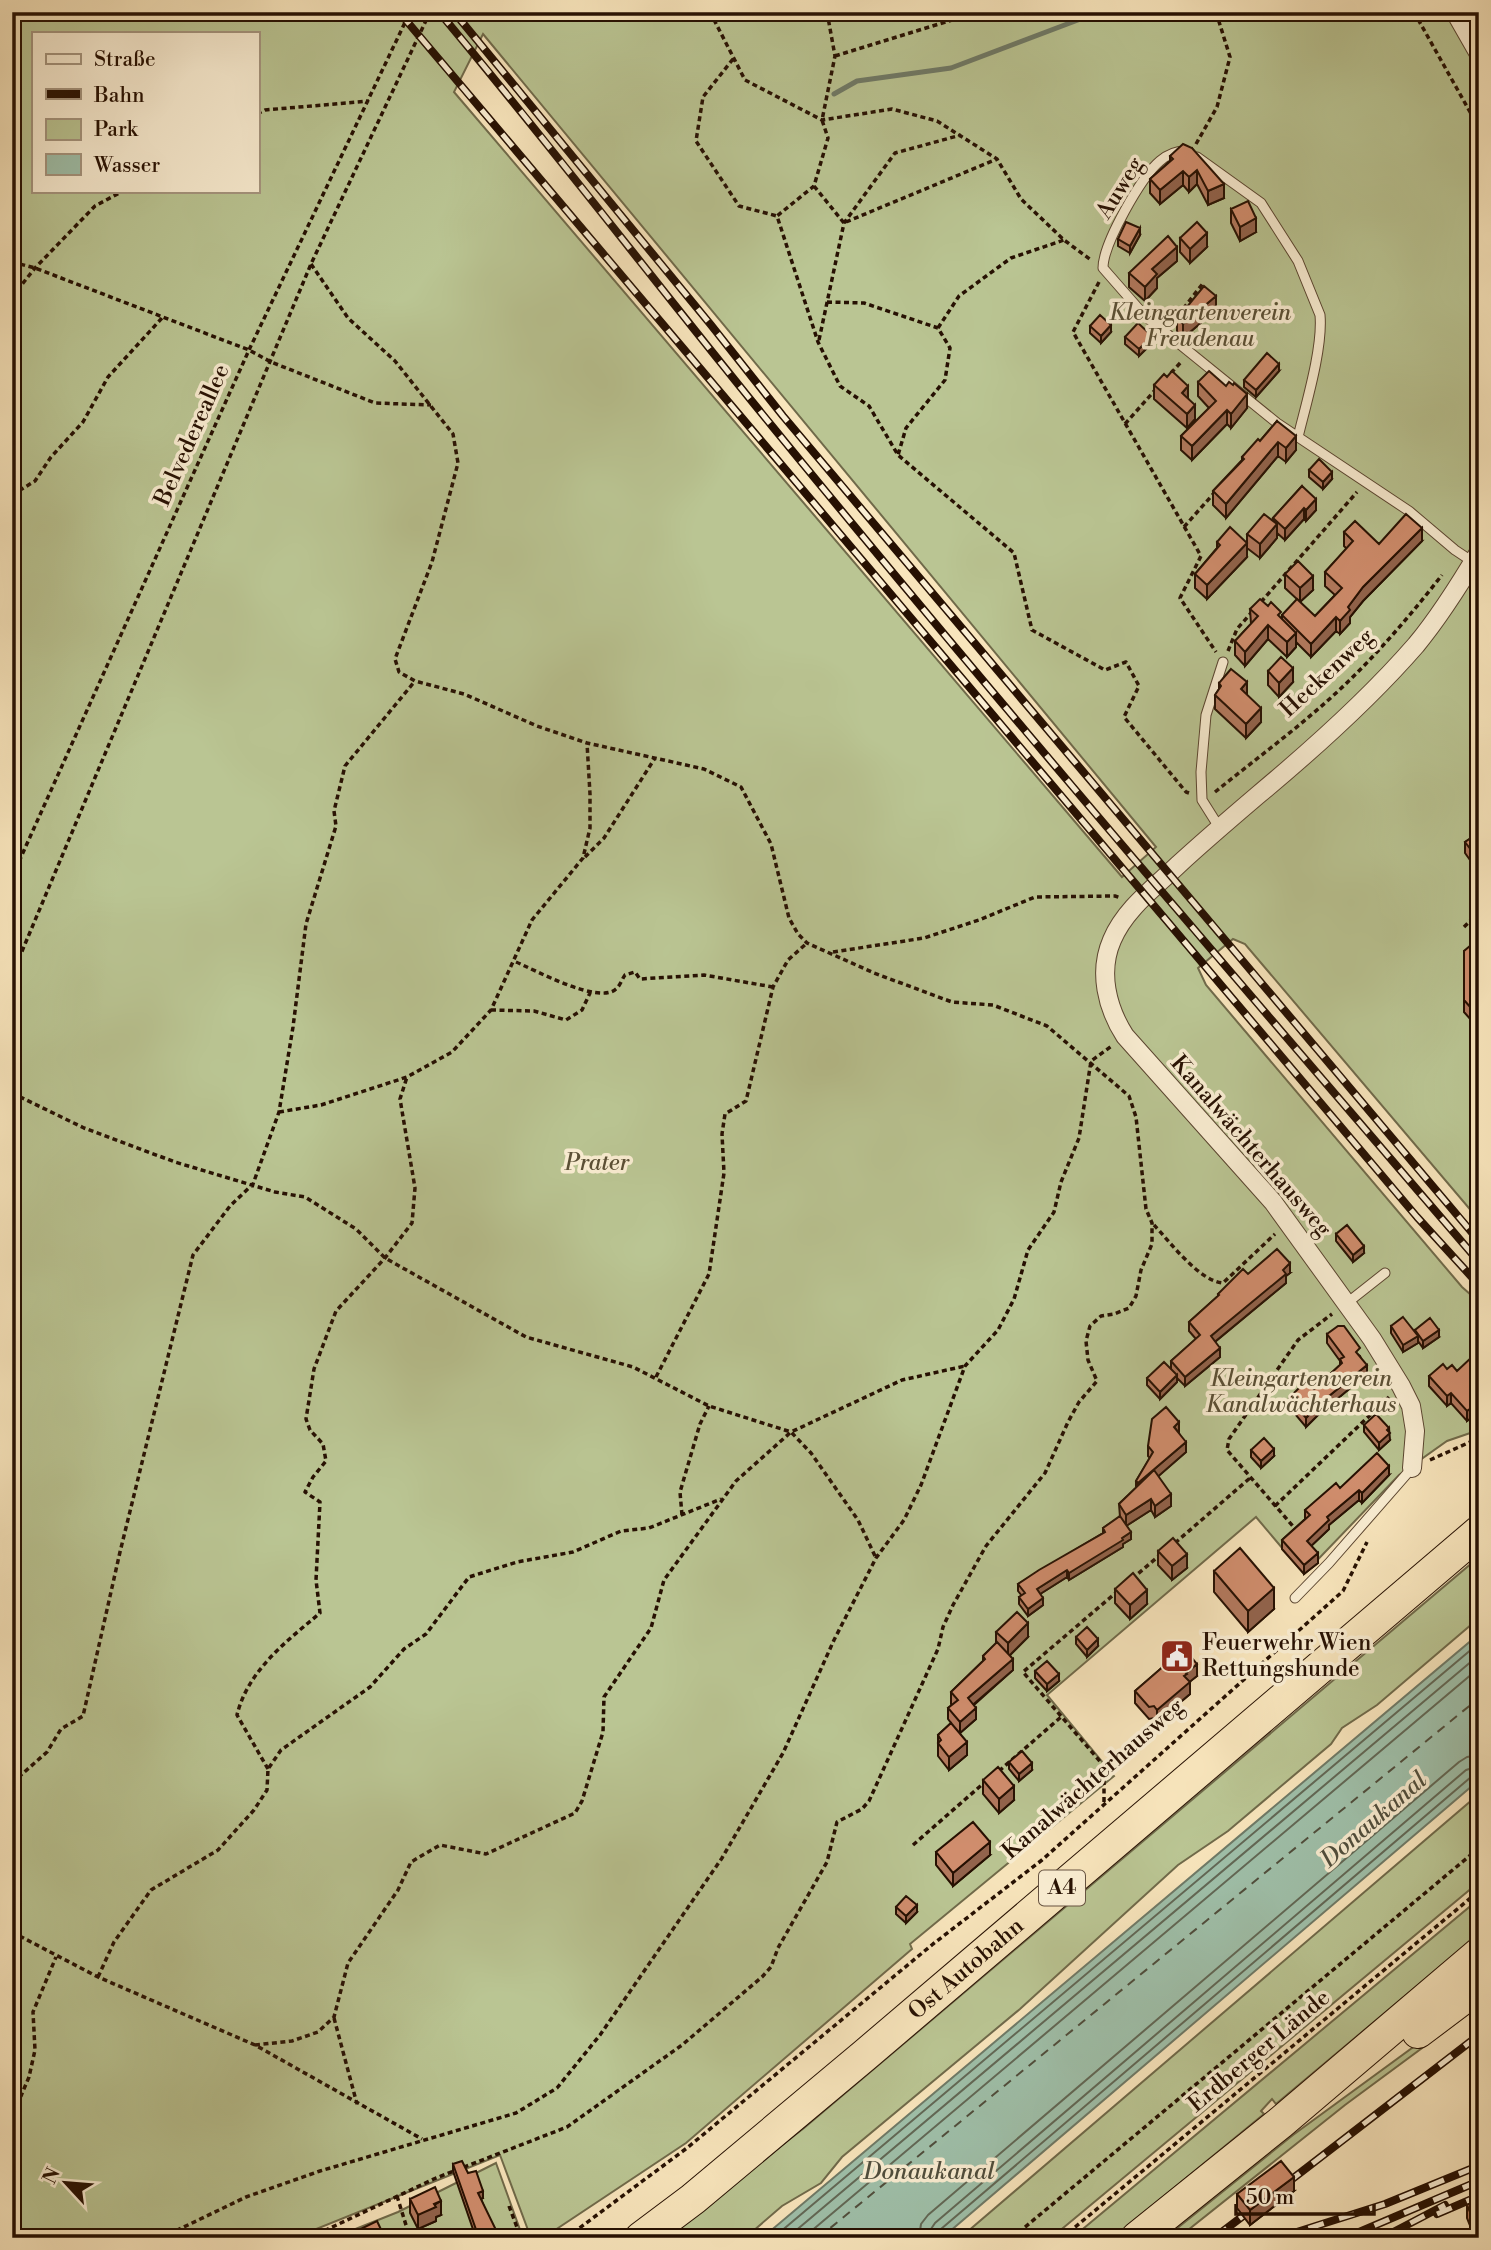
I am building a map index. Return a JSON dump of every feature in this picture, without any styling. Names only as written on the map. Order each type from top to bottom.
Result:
[{"type":"highway","name":"Ost Autobahn","points":[[641,2238],[693,2199],[865,2055],[1479,1532]]},
{"type":"highway","points":[[1137,2238],[1234,2162],[1479,1954]]},
{"type":"highway","points":[[1234,2162],[1284,2133],[1479,1986]]},
{"type":"street","points":[[1455,12],[1479,54]]},
{"type":"street","name":"Kanalwächterhausweg","points":[[1412,1468],[1415,1431],[1410,1406],[1401,1386],[1347,1303],[1289,1222],[1227,1148],[1125,1036],[1115,1022],[1104,975],[1113,937],[1137,903],[1219,827],[1328,733],[1416,645],[1470,556]]},
{"type":"lane","name":"Auweg","points":[[1103,268],[1103,258],[1133,196],[1158,163],[1181,150],[1191,153]]},
{"type":"lane","points":[[1191,153],[1261,203],[1298,261],[1320,315],[1321,325],[1312,377],[1298,438]]},
{"type":"lane","points":[[1103,268],[1129,300],[1189,353],[1298,438],[1366,481],[1470,556]]},
{"type":"lane","points":[[1219,827],[1207,812],[1202,798],[1201,772],[1206,715],[1223,662]]},
{"type":"lane","points":[[1347,1303],[1385,1273]]},
{"type":"lane","points":[[1295,1598],[1412,1468]]},
{"type":"path","name":"Belvedereallee","points":[[12,877],[249,350],[411,12]]},
{"type":"path","points":[[12,975],[311,264],[430,12]]},
{"type":"path","points":[[710,12],[745,80],[822,120],[892,109],[937,121],[997,159],[1021,199],[1064,240],[1103,268],[1098,286],[1073,332],[1200,556],[1180,598],[1223,662]]},
{"type":"path","points":[[778,216],[814,187],[828,138],[822,120],[835,56],[827,12]]},
{"type":"path","points":[[835,56],[978,12]]},
{"type":"path","points":[[1191,153],[1217,107],[1230,57],[1216,12]]},
{"type":"path","points":[[1414,12],[1479,128]]},
{"type":"path","points":[[733,58],[703,97],[696,141],[739,206],[778,216]]},
{"type":"path","points":[[259,113],[265,110],[369,101]]},
{"type":"path","points":[[818,342],[844,223],[895,153],[961,135]]},
{"type":"path","points":[[844,223],[997,159]]},
{"type":"path","points":[[814,187],[844,223]]},
{"type":"path","points":[[12,297],[34,268],[95,206],[121,192]]},
{"type":"path","points":[[778,216],[818,342],[840,386],[869,406],[898,456],[1014,552],[1032,630],[1105,670],[1126,662],[1139,686],[1124,717],[1186,792],[1202,798]]},
{"type":"path","points":[[938,328],[959,296],[1011,258],[1064,240]]},
{"type":"path","points":[[12,262],[249,350],[271,362],[375,403],[431,405]]},
{"type":"path","points":[[311,264],[348,318],[395,361],[453,434],[458,463],[432,562],[395,659],[399,672],[415,681],[464,694],[537,726],[587,743],[704,769],[741,787],[771,844],[789,918],[807,943],[874,973],[951,1002],[993,1005],[1047,1026],[1129,1096],[1136,1117],[1146,1209],[1152,1223],[1178,1252],[1212,1282],[1223,1283],[1289,1222]]},
{"type":"path","points":[[1165,333],[1204,282]]},
{"type":"path","points":[[827,302],[864,303],[938,328],[950,348],[944,380],[906,428],[898,456]]},
{"type":"path","points":[[12,495],[35,481],[51,457],[83,422],[108,377],[162,318]]},
{"type":"path","points":[[1171,373],[1189,353]]},
{"type":"path","points":[[1125,424],[1161,384]]},
{"type":"path","points":[[1223,662],[1237,629],[1366,481]]},
{"type":"path","points":[[1184,527],[1221,486]]},
{"type":"path","name":"Heckenweg","points":[[1202,798],[1214,793],[1333,696],[1470,556]]},
{"type":"path","points":[[12,1783],[47,1752],[61,1729],[83,1716],[193,1255],[230,1206],[253,1185],[279,1112],[306,924],[336,826],[334,811],[345,766],[415,681]]},
{"type":"path","points":[[583,858],[590,828],[587,743]]},
{"type":"path","points":[[279,1112],[321,1105],[407,1077],[452,1052],[491,1010],[533,920],[583,858],[604,838],[655,758]]},
{"type":"path","points":[[831,952],[924,938],[979,920],[1035,897],[1115,896],[1137,903]]},
{"type":"path","points":[[1464,927],[1479,912]]},
{"type":"path","points":[[656,1377],[709,1273],[724,1173],[722,1133],[725,1114],[746,1101],[773,988],[788,960],[807,943]]},
{"type":"path","points":[[515,962],[590,993],[608,993],[617,989],[625,975],[635,972],[640,979],[704,975],[773,988]]},
{"type":"path","points":[[491,1010],[534,1011],[566,1020],[582,1010],[590,993]]},
{"type":"path","points":[[161,2238],[246,2197],[320,2171],[516,2113],[557,2088],[600,2035],[722,1858],[783,1753],[834,1640],[876,1558],[904,1520],[965,1367],[998,1330],[1014,1299],[1028,1250],[1054,1212],[1061,1182],[1079,1138],[1091,1062],[1125,1036]]},
{"type":"path","points":[[268,1769],[237,1715],[254,1676],[278,1648],[320,1612],[316,1580],[320,1502],[305,1492],[326,1461],[323,1444],[310,1430],[306,1419],[314,1368],[336,1311],[385,1258],[412,1223],[415,1188],[400,1099],[407,1077]]},
{"type":"path","points":[[12,1093],[84,1128],[175,1162],[275,1192],[304,1197],[356,1229],[385,1258],[526,1336],[633,1367],[709,1406],[791,1432],[811,1453],[858,1520],[876,1558]]},
{"type":"path","points":[[309,2238],[436,2178],[567,2127],[682,2045],[771,1967],[778,1948],[827,1862],[837,1822],[862,1809],[869,1801],[937,1648],[953,1605],[986,1546],[1045,1473],[1079,1402],[1097,1381],[1088,1360],[1086,1341],[1090,1326],[1101,1316],[1129,1308],[1136,1296],[1141,1270],[1152,1244],[1152,1223]]},
{"type":"path","points":[[1329,1563],[1312,1549],[1227,1450],[1229,1439],[1298,1340],[1347,1303]]},
{"type":"path","points":[[357,2104],[334,2017],[348,1963],[398,1890],[411,1862],[440,1845],[486,1854],[575,1813],[582,1801],[603,1732],[604,1696],[651,1628],[664,1580],[736,1481],[791,1432],[902,1380],[965,1367]]},
{"type":"path","points":[[682,1515],[680,1492],[700,1424],[709,1406]]},
{"type":"path","points":[[1275,1506],[1379,1406]]},
{"type":"path","points":[[1412,1468],[1479,1438]]},
{"type":"path","points":[[1104,1802],[1104,1766],[1023,1672],[1250,1478]]},
{"type":"path","points":[[98,1977],[114,1941],[151,1890],[218,1850],[254,1810],[267,1790],[268,1769],[281,1750],[370,1687],[404,1649],[426,1634],[469,1577],[517,1562],[573,1552],[621,1531],[649,1528],[723,1498]]},
{"type":"path","name":"Kanalwächterhausweg","points":[[566,2238],[687,2148],[933,1944],[1042,1860],[1343,1591],[1369,1539]]},
{"type":"path","points":[[998,1772],[1061,1717]]},
{"type":"path","points":[[921,1836],[1061,1717]]},
{"type":"path","points":[[913,1845],[987,1781]]},
{"type":"path","points":[[1012,2238],[1479,1848]]},
{"type":"path","name":"Erdberger Lände","points":[[1062,2238],[1479,1891]]},
{"type":"path","points":[[12,1932],[98,1977],[255,2045],[422,2140]]},
{"type":"path","points":[[12,2100],[21,2096],[29,2077],[35,2050],[33,2012],[56,1957]]},
{"type":"path","points":[[255,2045],[292,2041],[318,2032],[334,2017]]},
{"type":"path","points":[[397,2196],[410,2238]]},
{"type":"path","points":[[509,2206],[522,2238]]},
{"type":"green space","name":"Prater","points":[[12,12],[1479,12],[1479,1220],[1245,944],[1233,939],[1198,968],[1206,985],[1462,1287],[1479,1302],[1479,1430],[1447,1441],[1399,1475],[1304,1574],[1256,1517],[1047,1695],[1114,1776],[910,1944],[912,1949],[686,2143],[543,2238],[531,2238],[500,2155],[294,2238],[12,2238]],"holes":[[[483,34],[1156,847],[1122,877],[454,92]]]},
{"type":"green space","points":[[1479,1557],[1479,1618],[1377,1705],[1342,1728],[1331,1744],[1228,1831],[1178,1865],[1020,2009],[842,2157],[821,2183],[782,2206],[745,2238],[663,2238],[804,2128]]},
{"type":"green space","points":[[1479,1794],[1479,1882],[1051,2238],[960,2238]]},
{"type":"green space","points":[[1479,1899],[1479,1934],[1276,2104],[1272,2099],[1261,2111],[1264,2114],[1113,2238],[1072,2238]]},
{"type":"green space","points":[[1479,1999],[1479,2006],[1345,2105],[1178,2238],[1165,2238],[1293,2135]]},
{"type":"green space","points":[[496,2163],[523,2238],[333,2238],[398,2212]]},
{"type":"water","name":"Donaukanal","points":[[1479,1634],[1479,1780],[942,2238],[762,2238]]},
{"type":"building","points":[[1183,144],[1192,148],[1224,184],[1208,191],[1197,170],[1189,177],[1183,171],[1160,190],[1150,179],[1173,159],[1170,156]]},
{"type":"building","points":[[1248,201],[1256,218],[1240,227],[1231,209]]},
{"type":"building","points":[[1126,222],[1140,228],[1130,246],[1118,239]]},
{"type":"building","points":[[1197,222],[1207,233],[1190,249],[1180,238]]},
{"type":"building","points":[[1168,236],[1177,247],[1152,269],[1157,274],[1145,287],[1129,273]]},
{"type":"building","points":[[1204,286],[1216,296],[1183,324],[1177,319]]},
{"type":"building","points":[[1100,315],[1111,325],[1101,336],[1090,326]]},
{"type":"building","points":[[1138,323],[1152,336],[1139,349],[1125,337]]},
{"type":"building","points":[[1267,353],[1279,364],[1256,390],[1244,380]]},
{"type":"building","points":[[1172,371],[1188,386],[1182,393],[1195,405],[1187,414],[1154,385],[1164,374],[1167,377]]},
{"type":"building","points":[[1209,371],[1226,386],[1229,382],[1233,385],[1234,383],[1247,394],[1231,414],[1227,410],[1192,446],[1181,436],[1216,401],[1198,382]]},
{"type":"building","points":[[1277,421],[1296,436],[1286,448],[1278,442],[1226,504],[1213,491]]},
{"type":"building","points":[[1319,459],[1332,472],[1323,482],[1309,470]]},
{"type":"building","points":[[1302,486],[1316,499],[1285,529],[1273,518]]},
{"type":"building","points":[[1264,514],[1277,524],[1260,544],[1247,534]]},
{"type":"building","points":[[1406,514],[1422,528],[1363,587],[1348,607],[1350,610],[1340,621],[1336,617],[1311,644],[1282,615],[1297,599],[1315,616],[1342,588],[1325,572],[1353,541],[1344,532],[1355,521],[1379,544]]},
{"type":"building","points":[[1230,527],[1247,543],[1207,585],[1195,574],[1220,545],[1217,542]]},
{"type":"building","points":[[1298,561],[1313,576],[1300,588],[1285,574]]},
{"type":"building","points":[[1260,599],[1268,606],[1271,602],[1281,612],[1278,615],[1296,633],[1287,642],[1268,625],[1245,652],[1235,641],[1258,616],[1250,609]]},
{"type":"building","points":[[1281,657],[1293,668],[1279,683],[1268,671]]},
{"type":"building","points":[[1231,669],[1247,682],[1241,689],[1261,708],[1246,724],[1215,695],[1221,686],[1219,683]]},
{"type":"building","points":[[1479,826],[1479,853],[1475,855],[1465,842],[1477,834],[1474,829]]},
{"type":"building","points":[[1477,940],[1479,1017],[1464,1000],[1464,951]]},
{"type":"building","points":[[1347,1225],[1364,1246],[1353,1255],[1336,1234]]},
{"type":"building","points":[[1277,1249],[1290,1263],[1283,1270],[1286,1274],[1211,1336],[1220,1348],[1185,1377],[1171,1361],[1200,1335],[1189,1322],[1243,1269],[1248,1274]]},
{"type":"building","points":[[1403,1317],[1418,1336],[1403,1345],[1391,1326]]},
{"type":"building","points":[[1430,1318],[1439,1330],[1423,1341],[1415,1330]]},
{"type":"building","points":[[1338,1326],[1344,1326],[1360,1348],[1356,1352],[1367,1365],[1306,1418],[1289,1398],[1306,1381],[1314,1389],[1342,1363],[1340,1359],[1344,1357],[1327,1334]]},
{"type":"building","points":[[1474,1355],[1479,1359],[1479,1402],[1467,1411],[1451,1393],[1447,1396],[1429,1376],[1443,1364],[1447,1369],[1452,1365],[1457,1371]]},
{"type":"building","points":[[1164,1362],[1177,1375],[1160,1392],[1147,1378]]},
{"type":"building","points":[[1166,1407],[1179,1422],[1174,1427],[1186,1442],[1138,1483],[1136,1481],[1153,1452],[1148,1446],[1152,1419]]},
{"type":"building","points":[[1376,1414],[1389,1428],[1387,1430],[1390,1433],[1379,1443],[1364,1425]]},
{"type":"building","points":[[1264,1438],[1274,1449],[1261,1461],[1251,1450]]},
{"type":"building","points":[[1377,1453],[1389,1466],[1362,1493],[1359,1490],[1327,1517],[1329,1520],[1307,1541],[1318,1553],[1304,1565],[1282,1540],[1310,1515],[1305,1510],[1336,1483],[1340,1488]]},
{"type":"building","points":[[1154,1470],[1171,1494],[1155,1506],[1151,1499],[1126,1515],[1119,1504]]},
{"type":"building","points":[[1120,1516],[1131,1532],[1122,1538],[1123,1540],[1069,1573],[1067,1570],[1037,1589],[1043,1598],[1028,1609],[1019,1597],[1025,1593],[1018,1584],[1105,1532],[1103,1528]]},
{"type":"building","points":[[1173,1538],[1187,1554],[1172,1566],[1158,1551]]},
{"type":"building","points":[[1240,1548],[1274,1588],[1248,1611],[1214,1571]]},
{"type":"building","points":[[1133,1573],[1147,1590],[1130,1605],[1115,1589]]},
{"type":"building","points":[[1017,1612],[1028,1623],[1008,1643],[996,1632]]},
{"type":"building","points":[[1087,1627],[1098,1639],[1087,1650],[1076,1637]]},
{"type":"building","points":[[997,1642],[1013,1659],[968,1698],[976,1708],[960,1722],[948,1708],[958,1700],[951,1692],[985,1659],[983,1656]]},
{"type":"building","points":[[1183,1647],[1197,1664],[1184,1676],[1190,1682],[1157,1710],[1154,1706],[1149,1707],[1135,1691]]},
{"type":"building","points":[[1047,1661],[1059,1674],[1047,1684],[1035,1671]]},
{"type":"building","points":[[951,1723],[967,1742],[949,1757],[938,1743],[941,1740],[938,1735]]},
{"type":"building","points":[[1022,1751],[1032,1763],[1019,1774],[1009,1762]]},
{"type":"building","points":[[998,1767],[1014,1786],[999,1799],[983,1780]]},
{"type":"building","points":[[973,1822],[990,1842],[953,1873],[936,1852]]},
{"type":"building","points":[[906,1896],[917,1905],[906,1916],[896,1907]]},
{"type":"building","points":[[462,2161],[468,2173],[476,2171],[483,2191],[478,2193],[496,2230],[479,2238],[453,2164]]},
{"type":"building","points":[[1281,2161],[1294,2177],[1250,2210],[1237,2194]]},
{"type":"building","points":[[435,2187],[441,2201],[434,2204],[436,2207],[418,2215],[410,2199]]},
{"type":"building","points":[[1479,2200],[1479,2233],[1467,2205]]},
{"type":"building","points":[[377,2221],[385,2238],[342,2238]]},
{"type":"waterway","points":[[834,94],[857,81],[951,68],[1099,12]]},
{"type":"ferry route","points":[[818,2238],[1479,1698]]},
{"type":"railway","points":[[399,12],[1417,1217],[1479,1285]]},
{"type":"railway","points":[[439,12],[859,532],[1479,1262]]},
{"type":"railway","points":[[454,12],[783,416],[1479,1241]]},
{"type":"railway","points":[[1287,2183],[1479,2035]]},
{"type":"railway","points":[[1278,2238],[1385,2204],[1478,2166]]},
{"type":"railway","points":[[1345,2238],[1479,2181]]},
{"type":"railway","points":[[1437,2214],[1479,2196]]},
{"type":"railway","points":[[1382,2238],[1445,2205]]},
{"type":"railway","points":[[1214,2238],[1243,2216]]},
{"type":"place","name":"Feuerwehr Wien Rettungshunde","points":[[1177,1656]]},
{"type":"park label","name":"Kleingartenverein Freudenau","points":[[1200,326]]},
{"type":"park label","name":"Kleingartenverein Kanalwächterhaus","points":[[1301,1392]]}]
